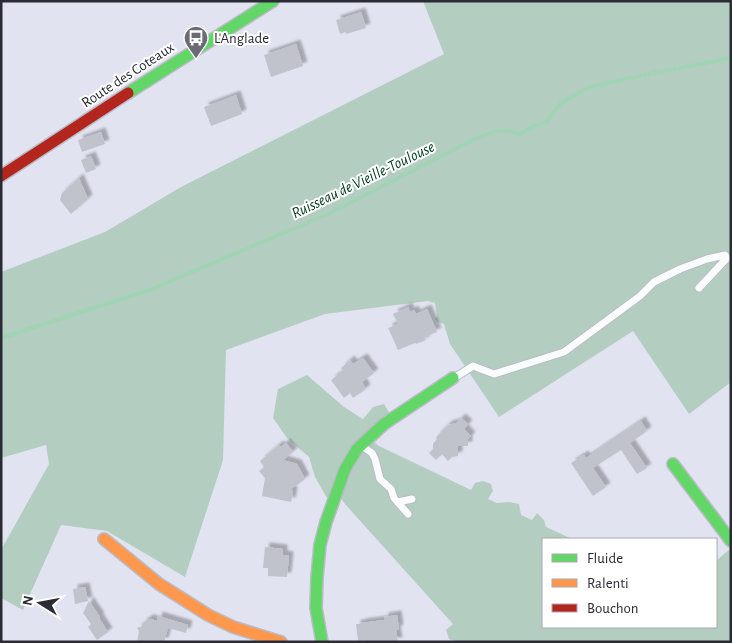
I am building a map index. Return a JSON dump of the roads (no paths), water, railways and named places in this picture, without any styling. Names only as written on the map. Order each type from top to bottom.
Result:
[{"type":"street","name":"Route des Coteaux","points":[[1,176],[273,1]]},
{"type":"street","points":[[322,642],[316,608],[320,544],[345,469],[357,450],[384,424],[453,378]]},
{"type":"street","points":[[673,464],[731,541]]},
{"type":"street","points":[[104,539],[159,584],[208,615],[233,627],[282,642]]},
{"type":"lane","points":[[453,378],[473,366],[494,374],[564,352],[640,296],[654,282],[680,269],[707,259],[725,255],[727,258],[698,288]]},
{"type":"lane","points":[[362,445],[372,453],[380,479],[392,489],[394,498],[408,514]]},
{"type":"lane","points":[[398,502],[412,499]]},
{"type":"waterway","name":"Ruisseau de Vieille-Toulouse","points":[[1,338],[152,289],[328,214],[482,136],[500,131],[520,134],[535,125],[547,122],[561,103],[589,87],[731,58]]},
{"type":"place","name":"L'Anglade","points":[[196,59]]}]
